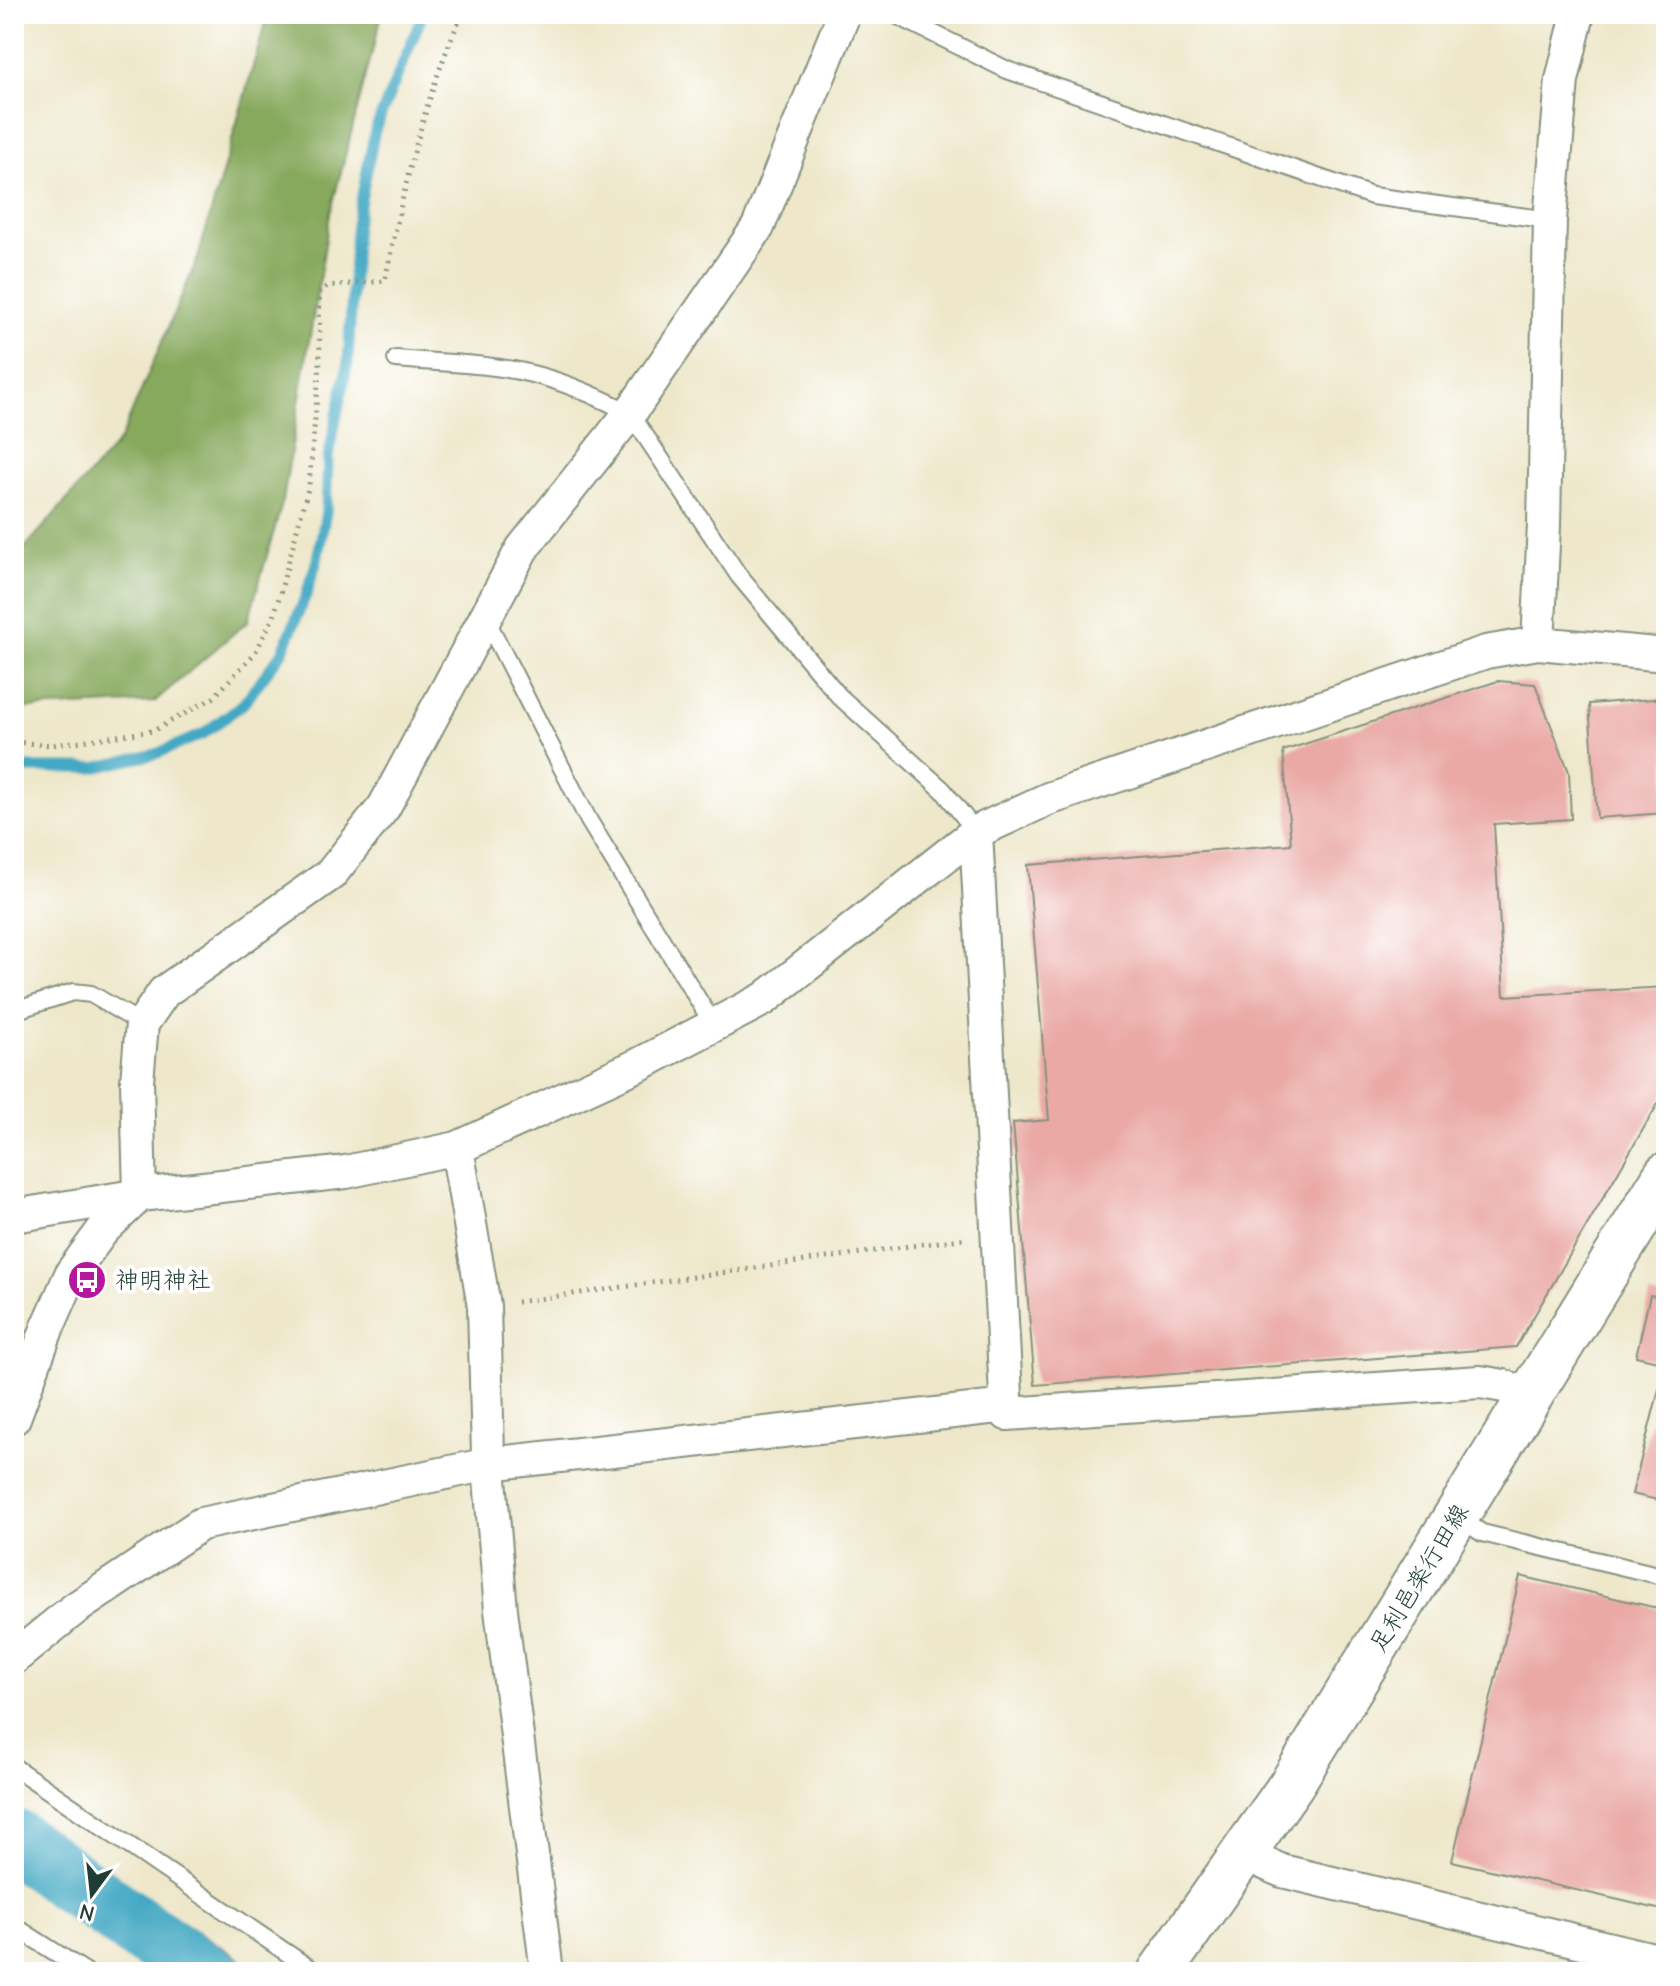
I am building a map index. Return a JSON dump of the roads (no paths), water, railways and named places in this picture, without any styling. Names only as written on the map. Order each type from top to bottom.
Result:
[{"type":"main road","name":"足利邑楽行田線","points":[[1160,1972],[1244,1854],[1375,1651],[1666,1175]]},
{"type":"street","points":[[14,1418],[72,1272],[103,1230],[140,1195],[137,1081],[142,1024],[164,992],[331,874],[384,807],[522,549],[630,413],[758,227],[844,14]]},
{"type":"street","points":[[1538,643],[1544,525],[1550,220],[1562,80],[1578,14]]},
{"type":"street","points":[[14,1216],[140,1195],[346,1172],[457,1148],[587,1089],[764,999],[976,832],[1048,799],[1486,652],[1538,643],[1666,655]]},
{"type":"street","points":[[976,832],[1007,1414],[1480,1382],[1504,1386],[1530,1396]]},
{"type":"street","points":[[457,1148],[484,1306],[489,1464],[501,1610],[547,1972]]},
{"type":"street","points":[[14,1658],[73,1610],[201,1524],[489,1464],[1007,1406]]},
{"type":"street","points":[[1244,1854],[1282,1871],[1666,1962]]},
{"type":"lane","points":[[894,14],[1007,70],[1372,196],[1550,220]]},
{"type":"lane","points":[[396,359],[533,374],[600,398],[630,413],[739,576],[839,696],[943,790],[976,832]]},
{"type":"lane","points":[[485,617],[589,821],[713,1024]]},
{"type":"lane","points":[[14,1011],[73,992],[91,994],[142,1024]]},
{"type":"lane","points":[[1456,1516],[1482,1533],[1666,1577]]},
{"type":"lane","points":[[14,1767],[315,1972]]},
{"type":"lane","points":[[14,1926],[86,1972]]},
{"type":"water","points":[[160,1907],[260,1972],[176,1972],[162,1961]]},
{"type":"waterway","points":[[14,768],[94,768],[156,754],[203,734],[243,704],[283,651],[317,560],[326,512],[328,458],[348,362],[356,225],[375,130],[423,14]]},
{"type":"waterway","points":[[14,1841],[200,1972]]},
{"type":"place","name":"神明神社","points":[[87,1280]]}]
